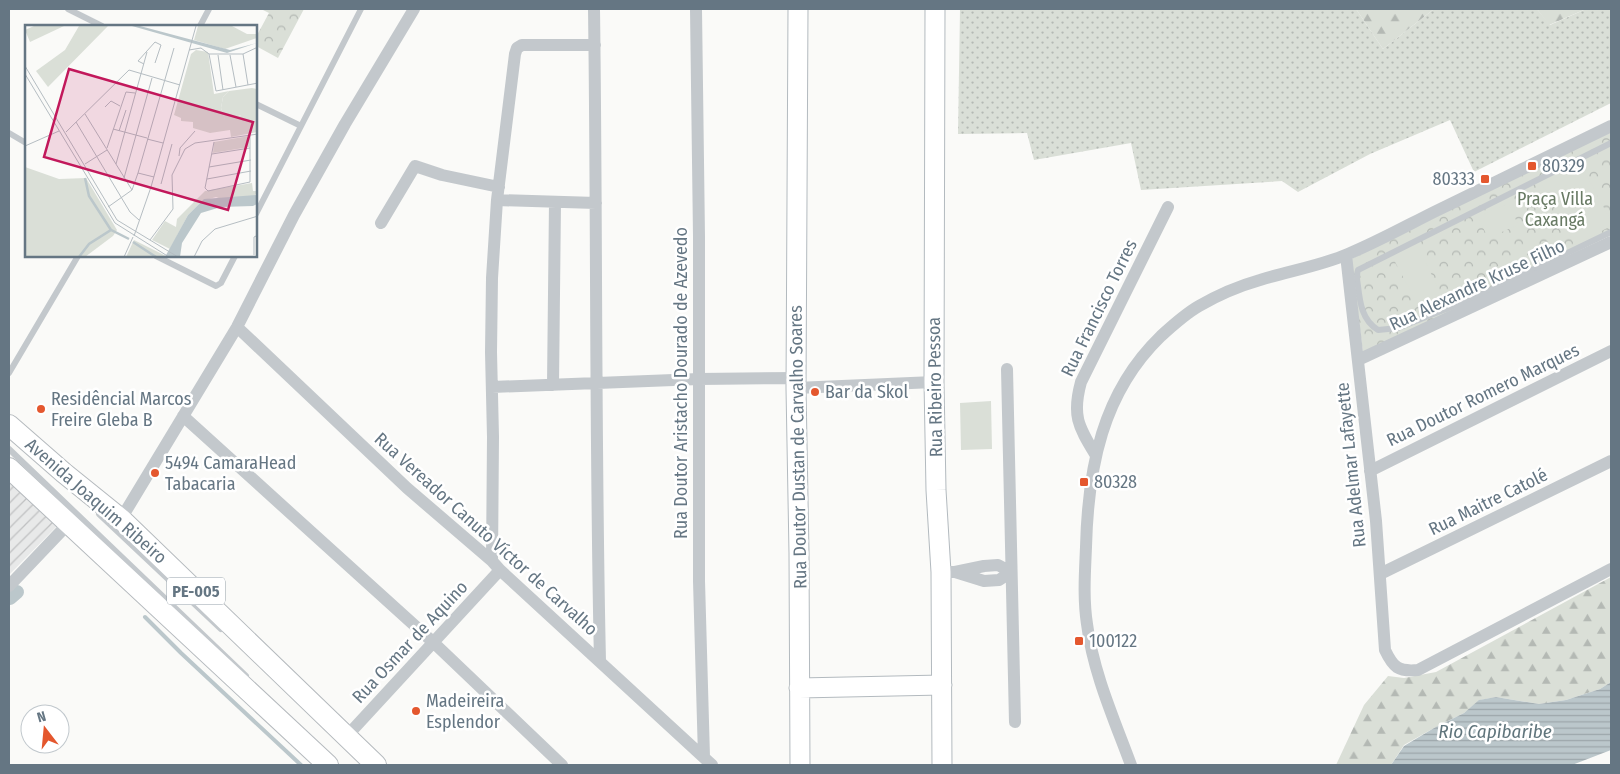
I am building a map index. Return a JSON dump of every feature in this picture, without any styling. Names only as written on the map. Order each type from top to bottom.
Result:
[{"type":"main road","name":"Rua Doutor Dustan de Carvalho Soares","points":[[798,9],[797,383],[800,765]]},
{"type":"main road","name":"Rua Ribeiro Pessoa","points":[[935,9],[934,382],[936,490],[948,572],[942,685],[942,765]]},
{"type":"main road","name":"Avenida Joaquim Ribeiro","points":[[9,425],[121,519],[376,765]]},
{"type":"main road","name":"Avenida Joaquim Ribeiro","points":[[9,468],[328,765]]},
{"type":"main road","points":[[799,688],[942,685]]},
{"type":"street","points":[[121,519],[237,327],[294,215],[345,124],[414,9]]},
{"type":"street","points":[[594,9],[600,661]]},
{"type":"street","name":"Rua Doutor Aristacho Dourado de Azevedo","points":[[696,9],[699,581],[708,761]]},
{"type":"street","points":[[496,566],[491,352],[492,278],[498,193],[508,97],[515,54],[517,48],[522,45],[595,45]]},
{"type":"street","points":[[1131,765],[1092,653],[1086,623],[1086,534],[1095,454],[1106,417],[1126,379],[1148,349],[1173,325],[1197,307],[1231,290],[1346,255],[1611,126]]},
{"type":"street","points":[[381,223],[415,166],[498,193],[555,202],[596,203]]},
{"type":"street","points":[[553,385],[555,202]]},
{"type":"street","name":"Rua Francisco Torres","points":[[1095,454],[1080,428],[1077,415],[1077,396],[1081,382],[1168,206]]},
{"type":"street","name":"Rua Alexandre Kruse Filho","points":[[1358,360],[1513,284],[1611,242]]},
{"type":"street","name":"Rua Adelmar Lafayette","points":[[1346,255],[1376,520],[1385,650],[1391,662],[1398,668],[1406,671],[1418,670],[1611,569]]},
{"type":"street","name":"Rua Vereador Canuto Víctor de Carvalho","points":[[237,327],[407,488],[496,566],[708,761]]},
{"type":"street","name":"Rua Doutor Romero Marques","points":[[1370,471],[1611,351]]},
{"type":"street","points":[[1007,369],[1015,722]]},
{"type":"street","points":[[492,387],[699,379],[797,383],[934,382]]},
{"type":"street","points":[[183,416],[434,643],[562,765]]},
{"type":"street","name":"Rua Maitre Catolé","points":[[1380,574],[1611,461]]},
{"type":"street","points":[[9,586],[68,524]]},
{"type":"street","points":[[948,572],[998,565],[1011,572]]},
{"type":"street","name":"Rua Osmar de Aquino","points":[[346,737],[434,643],[496,566]]},
{"type":"lane","points":[[68,9],[100,25]]},
{"type":"lane","points":[[201,25],[210,9]]},
{"type":"lane","points":[[258,210],[361,9]]},
{"type":"lane","points":[[258,105],[301,126]]},
{"type":"lane","points":[[9,133],[25,142]]},
{"type":"lane","points":[[1356,271],[1611,143]]},
{"type":"lane","points":[[1346,255],[1356,271],[1359,298],[1364,316],[1374,327],[1383,330],[1398,328],[1513,284],[1611,232]]},
{"type":"lane","points":[[9,373],[77,258]]},
{"type":"lane","points":[[160,258],[216,286],[221,283],[234,258]]},
{"type":"lane","points":[[9,432],[84,499]]},
{"type":"lane","points":[[9,449],[253,682]]},
{"type":"lane","points":[[91,506],[229,637]]},
{"type":"lane","points":[[302,730],[337,765]]},
{"type":"shaded area","points":[[9,475],[60,523],[9,575]]},
{"type":"green space","points":[[261,9],[304,9],[278,58],[258,47],[258,33],[269,13]]},
{"type":"green space","points":[[960,9],[1356,9],[1383,49],[1434,9],[1537,9],[1550,25],[1586,9],[1611,9],[1611,103],[1474,172],[1450,120],[1370,154],[1298,192],[1282,181],[1141,190],[1131,143],[1034,160],[1027,133],[958,134]]},
{"type":"green space","points":[[1356,9],[1434,9],[1383,49]]},
{"type":"green space","points":[[1537,9],[1586,9],[1549,25]]},
{"type":"green space","name":"Praça Villa Caxangá","points":[[1611,130],[1611,235],[1363,353],[1351,259]]},
{"type":"green space","points":[[1579,161],[1611,221],[1611,226],[1575,245],[1541,182]]},
{"type":"green space","points":[[1509,203],[1518,225],[1488,238],[1478,217]]},
{"type":"green space","points":[[1416,244],[1446,303],[1423,315],[1392,256]]},
{"type":"green space","points":[[991,401],[992,449],[961,450],[960,403]]},
{"type":"green space","points":[[1611,577],[1611,682],[1600,689],[1566,700],[1539,704],[1496,697],[1480,700],[1464,713],[1404,745],[1391,765],[1336,765],[1364,705],[1388,676],[1404,678],[1436,672]]},
{"type":"water","name":"Rio Capibaribe","points":[[1611,682],[1611,750],[1572,765],[1391,765],[1404,746],[1464,713],[1479,700],[1496,697],[1539,704],[1566,700],[1600,689]]},
{"type":"waterway","points":[[10,598],[17,592]]},
{"type":"waterway","points":[[145,617],[301,765]]},
{"type":"place","name":"80329","points":[[1532,166]]},
{"type":"place","name":"80333","points":[[1485,179]]},
{"type":"place","name":"Bar da Skol","points":[[815,392]]},
{"type":"place","name":"Residêncial Marcos Freire Gleba B","points":[[41,409]]},
{"type":"place","name":"5494 CamaraHead Tabacaria","points":[[155,473]]},
{"type":"place","name":"80328","points":[[1084,482]]},
{"type":"place","name":"100122","points":[[1079,641]]},
{"type":"place","name":"Madeireira Esplendor","points":[[416,711]]}]
